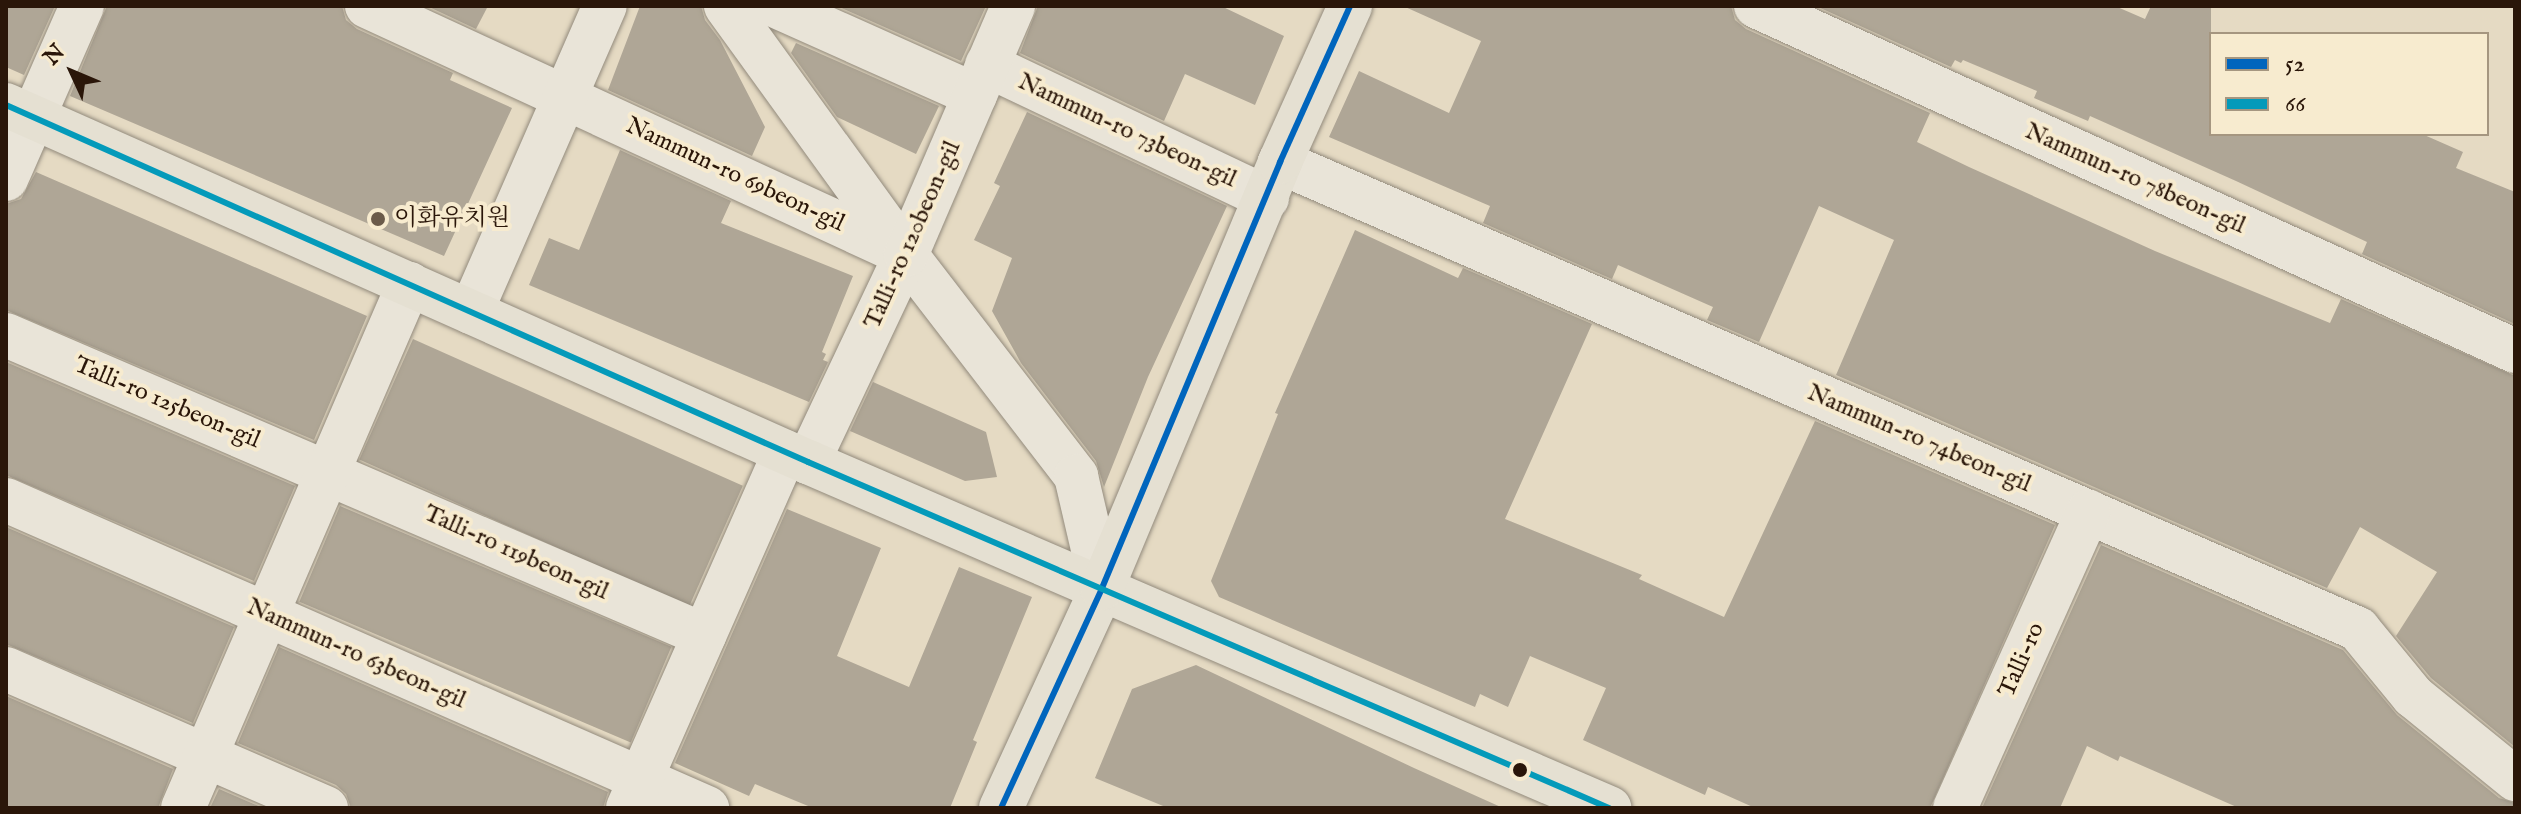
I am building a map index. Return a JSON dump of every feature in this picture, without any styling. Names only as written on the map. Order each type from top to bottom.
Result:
[{"type":"main road","points":[[1001,808],[1102,588],[1350,6]]},
{"type":"main road","points":[[19,111],[796,457],[1609,808]]},
{"type":"street","points":[[6,179],[19,111],[82,6]]},
{"type":"street","name":"Nammun-ro 69beon-gil","points":[[367,6],[906,255]]},
{"type":"street","points":[[471,312],[605,6]]},
{"type":"street","name":"Nammun-ro 69beon-gil","points":[[726,6],[906,255],[1076,476],[1102,588]]},
{"type":"street","name":"Nammun-ro 73beon-gil","points":[[776,6],[1274,180]]},
{"type":"street","name":"Talli-ro 120beon-gil","points":[[796,457],[906,255],[1013,6]]},
{"type":"street","name":"Nammun-ro 78beon-gil","points":[[1756,6],[2515,351]]},
{"type":"street","name":"Nammun-ro 74beon-gil","points":[[1274,180],[2088,512],[2358,629],[2413,696],[2515,779]]},
{"type":"street","points":[[183,808],[409,284]]},
{"type":"street","name":"Talli-ro 125beon-gil","points":[[6,335],[328,471]]},
{"type":"street","points":[[634,794],[704,635],[796,457]]},
{"type":"street","name":"Talli-ro 119beon-gil","points":[[328,471],[704,635]]},
{"type":"street","name":"Nammun-ro 63beon-gil","points":[[6,500],[266,615],[634,794],[707,808]]},
{"type":"street","name":"Talli-ro","points":[[1955,808],[2088,512]]},
{"type":"street","points":[[6,669],[326,808]]},
{"type":"building","points":[[6,6],[55,6],[24,75],[6,67]]},
{"type":"building","points":[[107,6],[342,6],[346,20],[357,29],[453,73],[450,80],[512,108],[444,256],[70,96]]},
{"type":"building","points":[[427,6],[488,6],[476,29]]},
{"type":"building","points":[[640,6],[701,6],[705,20],[720,40],[765,127],[752,156],[608,90]]},
{"type":"building","points":[[837,6],[986,6],[961,61]]},
{"type":"building","points":[[1038,6],[1221,6],[1284,36],[1255,105],[1185,74],[1164,121],[1020,53]]},
{"type":"building","points":[[1403,6],[1731,6],[1735,20],[1746,29],[1930,113],[1917,142],[1969,167],[2155,251],[2330,323],[2341,299],[2515,376],[2515,747],[2431,678],[2396,636],[2437,572],[2360,527],[2327,588],[1836,375],[1894,240],[1819,206],[1759,342],[1707,320],[1713,307],[1618,265],[1612,279],[1483,223],[1490,206],[1329,137],[1359,71],[1449,113],[1481,41]]},
{"type":"building","points":[[1816,6],[2115,6],[2145,19],[2151,6],[2211,6],[2209,136],[2427,136],[2463,152],[2456,168],[2515,192],[2515,324],[2362,254],[2367,242],[2236,181],[2090,116],[2088,121],[2034,98],[2037,91],[1963,60],[1961,63],[1955,60],[1951,67]]},
{"type":"building","points":[[796,43],[939,106],[916,154],[837,117],[791,53]]},
{"type":"building","points":[[1027,112],[1227,206],[1148,377],[1104,487],[1096,461],[1021,363],[992,311],[1012,258],[974,240],[1000,186],[994,183]]},
{"type":"building","points":[[620,150],[731,201],[721,223],[853,276],[822,352],[826,354],[823,360],[828,362],[809,402],[529,285],[549,238],[579,250]]},
{"type":"building","points":[[36,172],[367,316],[314,440],[6,310],[6,204],[21,199]]},
{"type":"building","points":[[1355,230],[1458,278],[1463,268],[1592,324],[1505,519],[1642,575],[1639,579],[1724,617],[1815,421],[2055,525],[1930,808],[1755,808],[1708,787],[1705,795],[1583,740],[1606,688],[1530,656],[1508,707],[1480,694],[1475,707],[1219,597],[1211,581],[1278,414],[1275,413]]},
{"type":"building","points":[[413,339],[743,486],[689,606],[359,460]]},
{"type":"building","points":[[6,362],[295,486],[254,581],[6,475]]},
{"type":"building","points":[[873,382],[986,432],[997,477],[965,481],[850,431]]},
{"type":"building","points":[[340,506],[671,647],[631,742],[299,602]]},
{"type":"building","points":[[787,509],[881,548],[837,656],[909,687],[959,567],[1032,597],[973,740],[977,742],[950,808],[813,808],[755,784],[749,796],[675,763]]},
{"type":"building","points":[[6,527],[234,627],[193,723],[6,644]]},
{"type":"building","points":[[2101,545],[2343,650],[2397,715],[2499,798],[2515,803],[2515,808],[2239,808],[2120,756],[2118,761],[2087,746],[2060,808],[1982,808]]},
{"type":"building","points":[[279,647],[608,792],[603,808],[351,808],[346,794],[336,785],[238,743]]},
{"type":"building","points":[[1196,665],[1503,808],[1168,808],[1095,778],[1132,689]]},
{"type":"building","points":[[6,696],[173,769],[158,808],[6,808]]},
{"type":"building","points":[[219,789],[263,808],[210,808]]},
{"type":"transit line","name":"52","points":[[1001,808],[1102,588],[1280,162],[1350,6]]},
{"type":"transit line","name":"66","points":[[6,105],[808,462],[1609,808]]},
{"type":"place","name":"이화유치원","points":[[378,219]]}]
